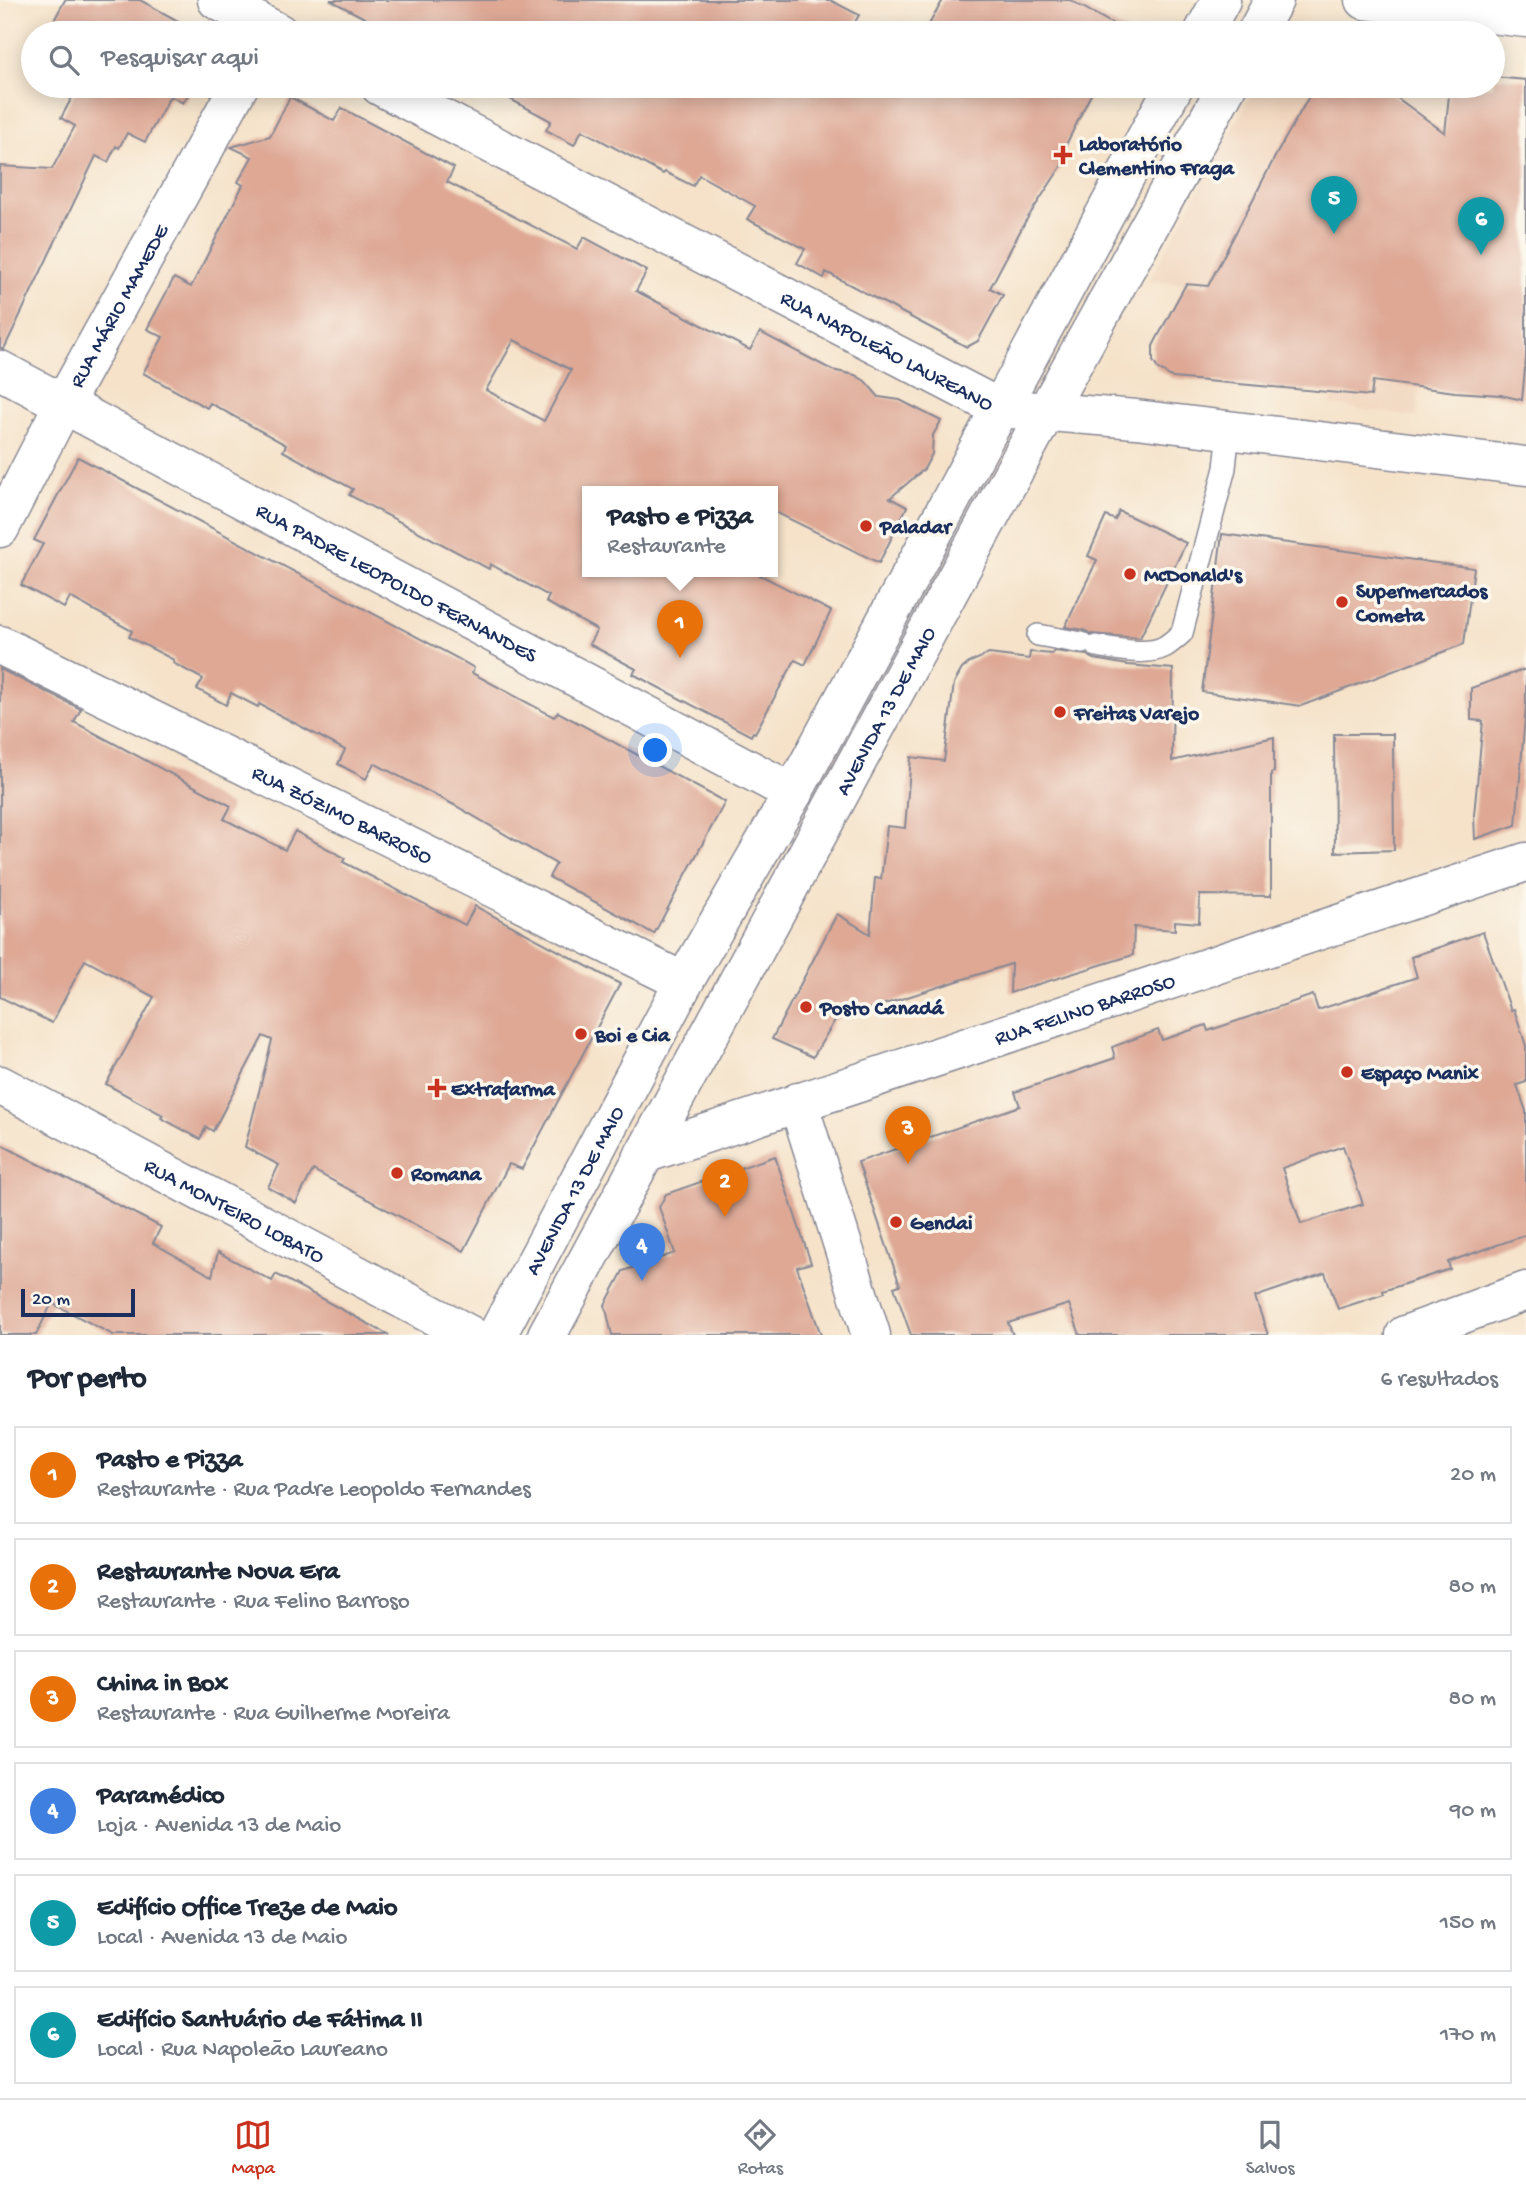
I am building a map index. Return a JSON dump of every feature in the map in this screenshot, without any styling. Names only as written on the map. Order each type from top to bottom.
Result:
[{"type":"street","points":[[217,0],[269,21]]},
{"type":"street","points":[[1210,21],[1221,0]]},
{"type":"street","points":[[1263,21],[1274,0]]},
{"type":"street","points":[[1365,0],[1526,18]]},
{"type":"street","name":"RUA MÁRIO MAMEDE","points":[[0,528],[64,403],[232,98]]},
{"type":"street","name":"RUA NAPOLEÃO LAUREANO","points":[[403,98],[999,408],[1229,430],[1526,466]]},
{"type":"street","name":"AVENIDA 13 DE MAIO","points":[[497,1335],[684,982],[793,793],[1167,98]]},
{"type":"street","name":"AVENIDA 13 DE MAIO","points":[[547,1335],[1046,412],[1220,98]]},
{"type":"street","name":"RUA PADRE LEOPOLDO FERNANDES","points":[[0,370],[793,793]]},
{"type":"street","name":"RUA ZÓZIMO BARROSO","points":[[0,645],[684,982]]},
{"type":"street","name":"RUA FELINO BARROSO","points":[[644,1154],[1526,862]]},
{"type":"street","name":"RUA MONTEIRO LOBATO","points":[[0,1085],[470,1335]]},
{"type":"street","points":[[798,1102],[871,1335]]},
{"type":"street","points":[[1405,1335],[1526,1291]]},
{"type":"lane","points":[[1038,635],[1123,651],[1157,650],[1167,646],[1182,633],[1225,468],[1229,430]]},
{"type":"shaded area","points":[[1249,98],[1480,98],[1474,143],[1439,227],[1416,417],[1331,405],[1341,299],[1149,281]]},
{"type":"building","points":[[65,0],[140,0],[178,21],[54,21]]},
{"type":"building","points":[[330,0],[830,0],[859,15],[856,21],[370,21]]},
{"type":"building","points":[[943,0],[1070,0],[1108,21],[931,21]]},
{"type":"building","points":[[1505,78],[1526,80],[1526,358],[1522,400],[1501,395],[1373,381],[1371,396],[1173,378],[1158,369],[1153,361],[1153,346],[1186,284],[1208,286],[1308,98],[1397,98],[1445,133],[1449,98],[1505,98]]},
{"type":"building","points":[[72,98],[169,98],[145,142],[127,133],[108,162],[96,156],[4,349],[0,348],[0,166],[52,169],[75,126],[61,118]]},
{"type":"building","points":[[174,98],[186,98],[183,103]]},
{"type":"building","points":[[289,98],[334,121],[342,108],[454,168],[447,182],[577,249],[584,237],[647,271],[636,291],[750,350],[760,332],[832,370],[855,375],[865,381],[879,397],[900,400],[941,421],[933,435],[932,454],[924,469],[890,498],[907,507],[879,563],[778,513],[778,486],[582,486],[582,577],[764,577],[831,611],[805,665],[795,660],[755,733],[751,736],[633,674],[636,669],[589,644],[597,630],[546,602],[549,596],[490,564],[489,569],[349,495],[353,489],[283,451],[286,445],[210,403],[207,408],[143,373],[163,337],[147,329],[174,278],[191,287],[243,185],[238,182],[252,157],[231,147],[270,136]],"holes":[[[514,340],[571,370],[544,421],[486,390]]]},
{"type":"building","points":[[508,98],[1089,98],[1062,153],[1068,156],[1025,222],[990,288],[1003,295],[978,341],[967,347],[826,272],[824,278],[797,263],[805,249],[747,219],[755,206],[699,175],[693,186],[665,172],[663,174],[582,130],[574,145],[546,130],[551,121]]},
{"type":"building","points":[[78,457],[457,658],[474,668],[472,673],[554,717],[558,712],[725,802],[654,934],[549,877],[556,864],[456,806],[374,763],[366,779],[338,764],[345,750],[259,704],[258,707],[231,693],[226,705],[197,689],[203,679],[173,663],[174,660],[129,637],[132,631],[70,597],[64,608],[21,585],[43,544],[34,540]]},
{"type":"building","name":"McDonald's","points":[[1119,511],[1186,543],[1140,638],[1091,634],[1065,627],[1097,560],[1088,556],[1106,516],[1115,520]]},
{"type":"building","name":"Supermercados Cometa","points":[[1222,534],[1474,568],[1464,644],[1301,706],[1202,692]]},
{"type":"building","points":[[1054,651],[1087,655],[1094,659],[1128,665],[1173,669],[1172,761],[1274,737],[1274,772],[1271,773],[1271,896],[1200,895],[1199,923],[1175,921],[1175,930],[1134,927],[1133,955],[1010,993],[1011,964],[835,1020],[813,1057],[772,1039],[837,914],[870,934],[875,878],[881,879],[887,826],[905,828],[911,757],[944,761],[954,683],[962,669],[970,662],[989,654],[1029,659],[1030,652],[1052,654]]},
{"type":"building","points":[[0,669],[81,709],[74,722],[231,806],[224,819],[285,850],[295,831],[345,858],[343,862],[465,925],[475,906],[620,984],[522,1169],[509,1164],[464,1251],[313,1170],[296,1203],[268,1187],[279,1165],[245,1147],[272,1040],[263,1036],[213,1131],[206,1127],[200,1139],[106,1084],[154,997],[85,960],[52,1023],[0,997]]},
{"type":"building","points":[[1526,669],[1526,705],[1516,825],[1475,839],[1474,815],[1483,721],[1471,720],[1471,688]]},
{"type":"building","points":[[1334,734],[1393,734],[1394,850],[1335,852]]},
{"type":"building","points":[[1483,932],[1526,1046],[1526,1082],[1517,1085],[1526,1111],[1526,1235],[1448,1262],[1450,1269],[1338,1309],[1325,1273],[1255,1297],[1268,1335],[1080,1335],[1069,1304],[1008,1323],[1013,1335],[911,1335],[894,1287],[900,1285],[858,1162],[1020,1106],[1015,1092],[1115,1058],[1112,1047],[1158,1030],[1162,1040],[1206,1025],[1208,1031],[1313,995],[1318,1010],[1417,977],[1411,957]],"holes":[[[1343,1146],[1363,1204],[1301,1224],[1282,1168]]]},
{"type":"building","points":[[0,1144],[161,1227],[153,1243],[212,1276],[218,1252],[272,1281],[276,1274],[389,1335],[113,1335],[52,1303],[36,1335],[0,1335]]},
{"type":"building","points":[[775,1156],[811,1263],[797,1267],[821,1335],[612,1335],[605,1305],[623,1271],[675,1253],[659,1207],[666,1194]]},
{"type":"place","name":"Laboratório Clementino Fraga","points":[[1063,155]]},
{"type":"place","name":"Edifício Office Treze de Maio","points":[[1334,234]]},
{"type":"place","name":"Edifício Santuário de Fátima II","points":[[1481,255]]},
{"type":"place","name":"Paladar","points":[[866,526]]},
{"type":"place","name":"McDonald's","points":[[1130,574]]},
{"type":"place","name":"Supermercados Cometa","points":[[1342,602]]},
{"type":"place","name":"Pasto e Pizza","points":[[680,658]]},
{"type":"place","name":"Freitas Varejo","points":[[1060,712]]},
{"type":"place","name":"Posto Canadá","points":[[806,1007]]},
{"type":"place","name":"Boi e Cia","points":[[581,1034]]},
{"type":"place","name":"Espaço Manix","points":[[1347,1072]]},
{"type":"place","name":"Extrafarma","points":[[437,1088]]},
{"type":"place","name":"China in Box","points":[[908,1164]]},
{"type":"place","name":"Romana","points":[[397,1173]]},
{"type":"place","name":"Restaurante Nova Era","points":[[725,1217]]},
{"type":"place","name":"Gendai","points":[[896,1222]]},
{"type":"place","name":"Paramédico","points":[[642,1281]]}]
